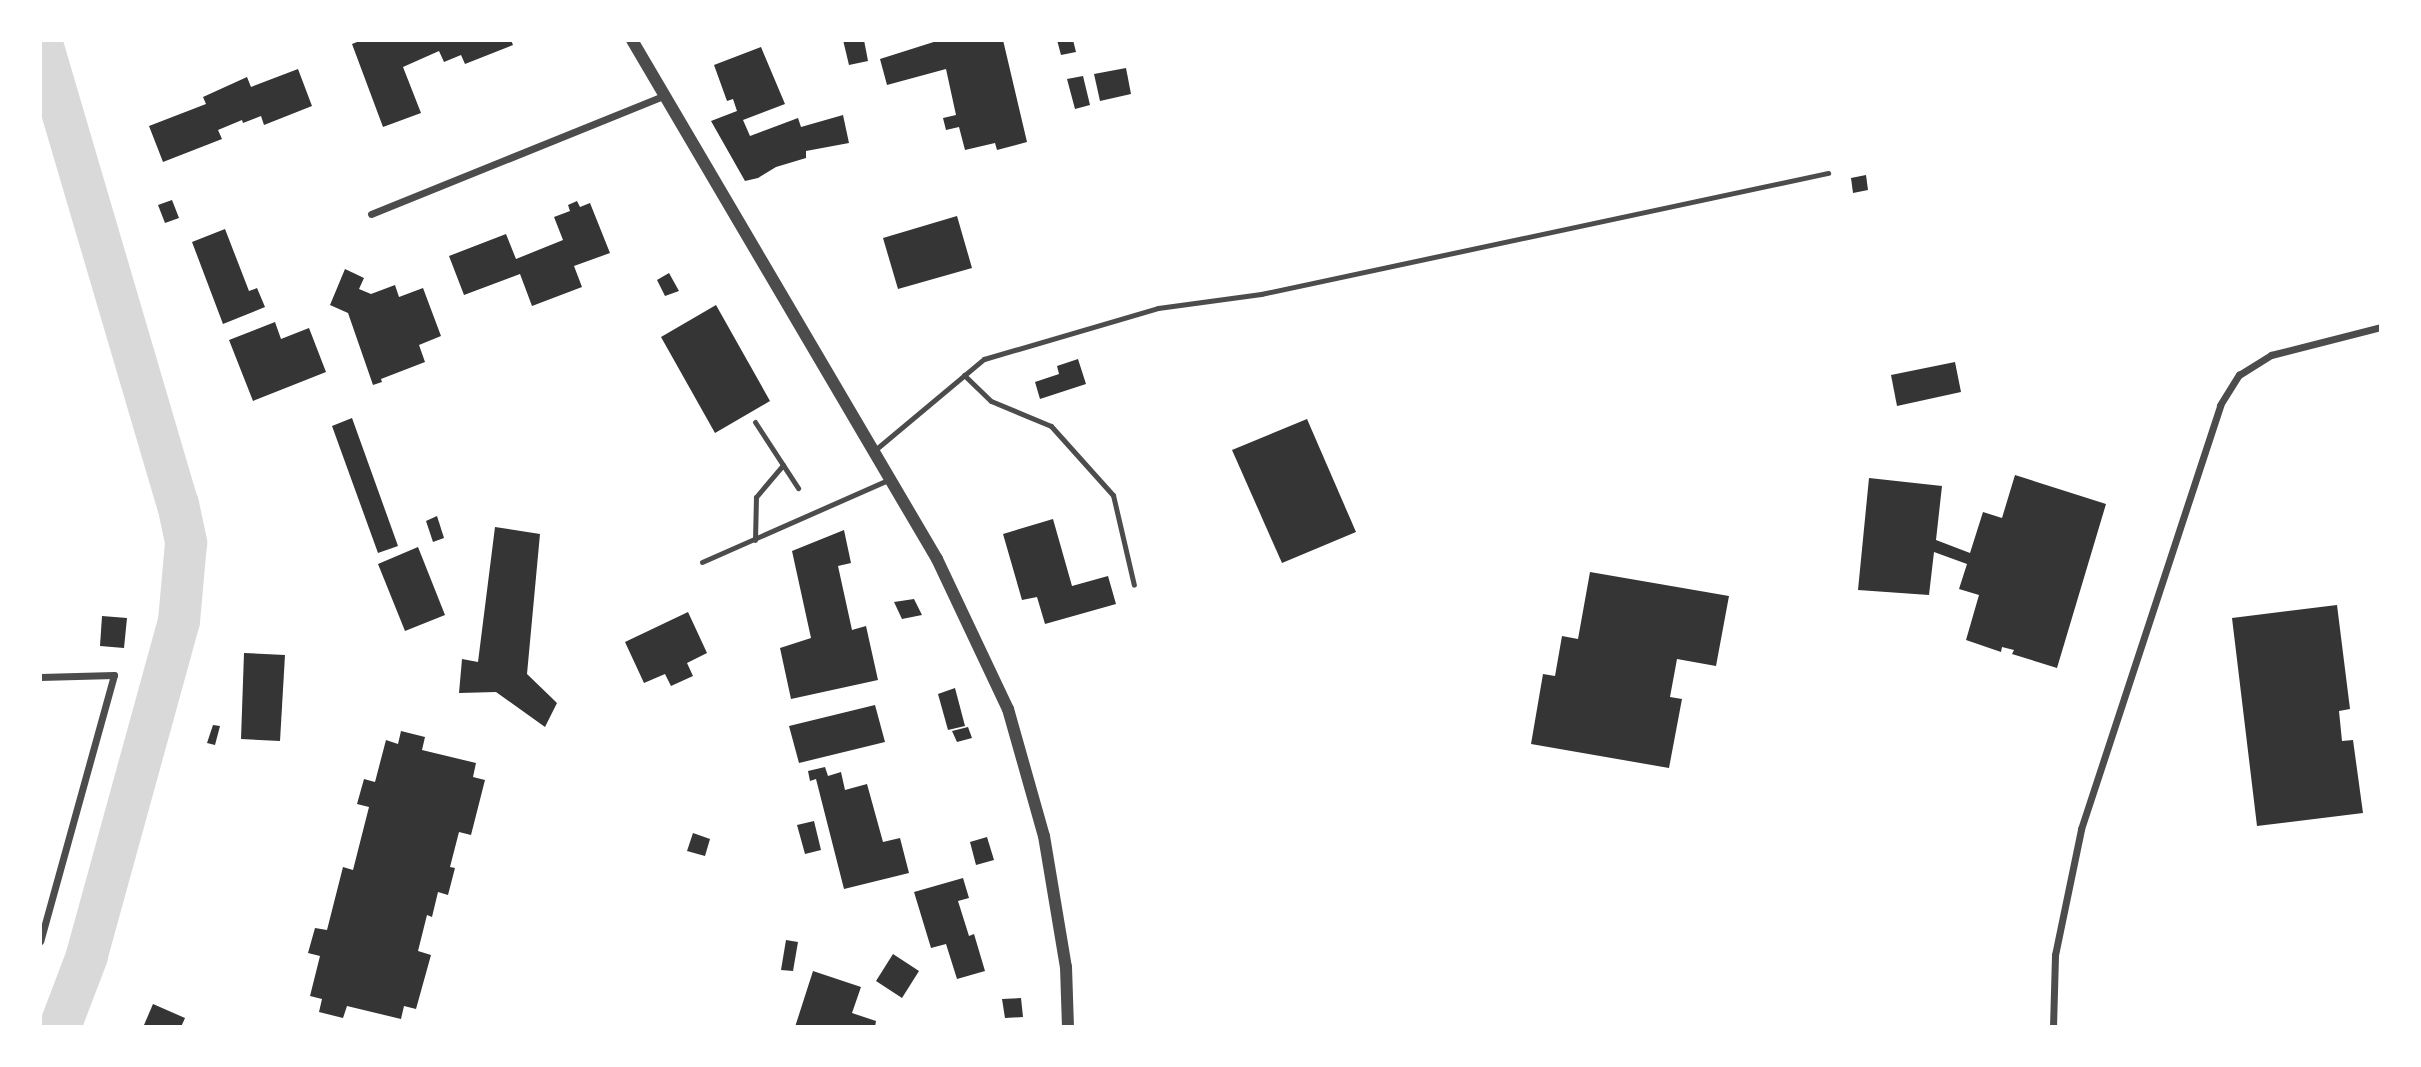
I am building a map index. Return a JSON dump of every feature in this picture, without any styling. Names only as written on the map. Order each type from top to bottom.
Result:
[{"type":"street","points":[[632,40],[937,559],[1008,709],[1044,836],[1066,967],[1068,1027]]},
{"type":"street","points":[[371,214],[666,94]]},
{"type":"street","points":[[2053,1027],[2055,954],[2081,829],[2220,405],[2239,375],[2271,355],[2381,327]]},
{"type":"street","points":[[40,677],[114,676],[40,941]]},
{"type":"lane","points":[[872,452],[984,359],[1158,308],[1261,294],[1828,173]]},
{"type":"lane","points":[[964,375],[991,401],[1051,426],[1113,495],[1133,585]]},
{"type":"lane","points":[[755,422],[798,488]]},
{"type":"lane","points":[[755,540],[756,497],[783,465]]},
{"type":"lane","points":[[702,562],[890,478]]},
{"type":"building","points":[[362,40],[511,40],[513,45],[465,64],[461,55],[444,62],[439,51],[403,67],[421,113],[383,127],[352,44]]},
{"type":"building","points":[[843,40],[864,40],[868,61],[849,65]]},
{"type":"building","points":[[940,40],[1003,40],[1027,142],[997,150],[995,143],[965,150],[959,127],[946,130],[943,118],[956,115],[946,69],[887,85],[880,59]]},
{"type":"building","points":[[1057,40],[1073,40],[1076,52],[1061,55]]},
{"type":"building","points":[[761,47],[785,104],[743,120],[750,136],[798,118],[801,127],[843,115],[849,143],[806,151],[806,158],[776,167],[758,178],[745,181],[711,121],[737,111],[733,99],[727,101],[714,65]]},
{"type":"building","points":[[1126,68],[1131,94],[1100,101],[1094,74]]},
{"type":"building","points":[[298,69],[312,106],[264,125],[261,116],[243,123],[242,120],[218,130],[222,139],[163,162],[149,126],[206,104],[203,97],[247,77],[251,87]]},
{"type":"building","points":[[1083,76],[1090,105],[1075,109],[1067,79]]},
{"type":"building","points":[[1866,175],[1868,190],[1853,193],[1851,178]]},
{"type":"building","points":[[172,200],[179,218],[165,223],[158,205]]},
{"type":"building","points":[[577,201],[580,207],[590,203],[610,253],[574,266],[582,287],[532,306],[520,274],[464,295],[449,256],[506,234],[516,259],[563,240],[554,217],[570,211],[568,205]]},
{"type":"building","points":[[957,216],[972,268],[898,289],[883,238]]},
{"type":"building","points":[[225,229],[249,291],[257,288],[265,307],[223,324],[192,242]]},
{"type":"building","points":[[345,269],[364,278],[359,289],[371,294],[395,285],[399,297],[423,288],[441,336],[419,345],[425,362],[381,379],[382,382],[373,385],[348,313],[330,305]]},
{"type":"building","points":[[669,273],[679,291],[665,296],[657,280]]},
{"type":"building","points":[[716,305],[770,401],[715,433],[661,337]]},
{"type":"building","points":[[275,322],[281,339],[309,328],[326,372],[253,401],[229,340]]},
{"type":"building","points":[[1078,359],[1086,384],[1040,399],[1035,382],[1059,374],[1057,366]]},
{"type":"building","points":[[1955,362],[1961,392],[1897,406],[1891,375]]},
{"type":"building","points":[[352,418],[398,546],[378,553],[332,426]]},
{"type":"building","points":[[1307,419],[1356,532],[1282,563],[1232,450]]},
{"type":"building","points":[[2015,475],[2106,504],[2057,668],[2012,654],[2014,650],[2002,647],[2001,652],[1966,640],[1979,595],[1959,589],[1967,564],[1934,552],[1929,595],[1858,590],[1869,478],[1942,486],[1936,540],[1970,553],[1983,512],[2002,518]]},
{"type":"building","points":[[437,516],[444,538],[433,542],[426,521]]},
{"type":"building","points":[[1053,519],[1072,586],[1108,576],[1116,604],[1045,624],[1037,597],[1022,600],[1003,534]]},
{"type":"building","points":[[495,527],[540,534],[527,674],[557,703],[545,727],[496,692],[459,693],[462,659],[478,662]]},
{"type":"building","points":[[844,530],[851,563],[838,566],[852,630],[866,626],[878,680],[791,699],[780,648],[811,638],[792,551]]},
{"type":"building","points":[[418,547],[445,615],[405,631],[378,564]]},
{"type":"building","points":[[1590,572],[1729,596],[1716,666],[1677,659],[1670,697],[1682,699],[1669,768],[1531,744],[1543,674],[1555,676],[1562,636],[1578,639]]},
{"type":"building","points":[[914,599],[922,615],[902,619],[894,602]]},
{"type":"building","points":[[2337,605],[2350,709],[2339,711],[2342,741],[2353,740],[2363,813],[2257,826],[2232,618]]},
{"type":"building","points":[[688,612],[707,653],[687,663],[693,676],[671,686],[665,674],[644,683],[625,642]]},
{"type":"building","points":[[102,616],[127,618],[124,648],[100,646]]},
{"type":"building","points":[[244,653],[285,655],[280,741],[241,739]]},
{"type":"building","points":[[955,688],[965,726],[948,730],[938,694]]},
{"type":"building","points":[[875,705],[885,742],[799,763],[789,726]]},
{"type":"building","points":[[213,725],[220,726],[215,745],[207,743]]},
{"type":"building","points":[[968,727],[972,738],[957,742],[952,731]]},
{"type":"building","points":[[401,731],[425,737],[422,750],[476,763],[473,777],[485,780],[471,835],[459,832],[450,867],[455,868],[448,895],[438,892],[432,917],[427,915],[418,951],[431,955],[416,1009],[404,1006],[401,1019],[347,1006],[343,1018],[319,1012],[322,999],[310,996],[320,956],[308,953],[315,928],[327,930],[343,867],[353,870],[369,807],[357,804],[364,779],[375,782],[386,740],[398,744]]},
{"type":"building","points":[[825,767],[828,776],[841,772],[845,790],[867,784],[883,842],[900,838],[909,873],[844,889],[816,779],[810,781],[808,771]]},
{"type":"building","points":[[814,821],[821,850],[805,854],[797,825]]},
{"type":"building","points":[[693,833],[710,839],[705,856],[687,851]]},
{"type":"building","points":[[987,837],[994,860],[976,865],[970,842]]},
{"type":"building","points":[[963,878],[969,898],[958,901],[969,936],[974,934],[985,971],[957,979],[946,944],[931,948],[914,892]]},
{"type":"building","points":[[786,940],[798,942],[793,971],[781,970]]},
{"type":"building","points":[[893,954],[919,971],[902,998],[876,981]]},
{"type":"building","points":[[813,971],[861,987],[852,1013],[876,1021],[875,1027],[795,1027]]},
{"type":"building","points":[[1021,998],[1023,1017],[1005,1018],[1002,999]]},
{"type":"building","points":[[153,1004],[185,1018],[181,1027],[144,1025]]},
{"type":"waterway","points":[[41,40],[178,504],[186,543],[179,621],[87,956],[60,1027]]}]
